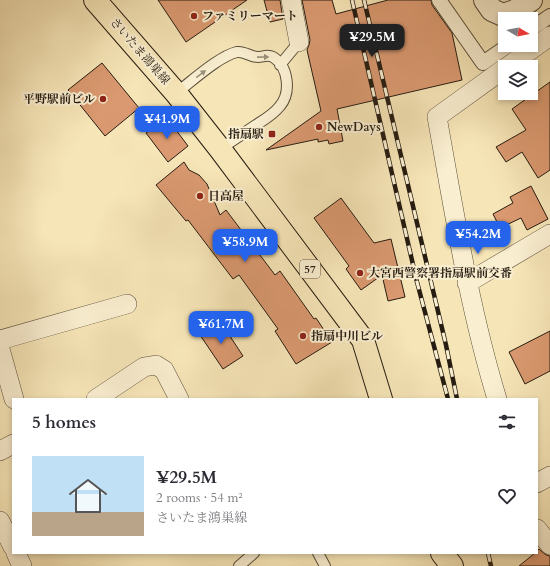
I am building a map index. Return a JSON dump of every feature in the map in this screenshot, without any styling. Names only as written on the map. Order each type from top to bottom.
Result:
[{"type":"main road","name":"さいたま鴻巣線","points":[[96,0],[176,93],[363,340],[381,398]]},
{"type":"main road","points":[[443,554],[452,566]]},
{"type":"street","points":[[291,0],[298,42]]},
{"type":"street","points":[[439,0],[483,63],[499,52]]},
{"type":"street","points":[[485,0],[492,10],[504,15],[515,11],[531,0]]},
{"type":"street","points":[[538,24],[550,16]]},
{"type":"street","points":[[517,60],[550,36]]},
{"type":"street","points":[[497,398],[488,371],[467,283],[437,117],[498,74]]},
{"type":"street","points":[[467,283],[550,234]]},
{"type":"street","points":[[0,340],[127,304]]},
{"type":"street","points":[[0,349],[4,376],[14,398]]},
{"type":"street","points":[[98,398],[144,367],[156,366],[164,370],[178,398]]},
{"type":"street","points":[[0,452],[12,445]]},
{"type":"street","points":[[538,482],[550,476]]},
{"type":"street","points":[[0,521],[12,545]]},
{"type":"street","points":[[538,530],[550,545]]},
{"type":"street","points":[[16,554],[22,566]]},
{"type":"lane","points":[[280,65],[298,42]]},
{"type":"lane","points":[[176,93],[215,63],[237,52],[244,52],[257,57],[267,56],[273,58],[280,65],[287,86],[286,97],[280,107],[267,118],[220,150]]},
{"type":"lane","points":[[239,566],[253,554]]},
{"type":"lane","points":[[319,554],[325,566]]},
{"type":"building","points":[[158,0],[247,0],[186,42]]},
{"type":"building","points":[[264,0],[280,0],[283,19],[270,22]]},
{"type":"building","points":[[302,0],[332,0],[336,14],[388,0],[431,0],[432,5],[452,33],[462,80],[337,109],[343,141],[329,144],[328,140],[318,142],[318,139],[266,150],[321,111],[307,50],[310,40]]},
{"type":"building","name":"平野駅前ビル","points":[[102,63],[139,108],[105,136],[68,90]]},
{"type":"building","points":[[550,82],[550,170],[538,178],[522,152],[506,162],[496,147],[526,130],[512,109],[525,100],[538,100],[538,91]]},
{"type":"building","points":[[167,118],[188,146],[168,162],[146,133]]},
{"type":"building","points":[[184,162],[189,170],[199,175],[207,184],[220,215],[226,210],[275,275],[280,271],[314,319],[316,318],[332,342],[296,364],[275,331],[278,329],[239,275],[233,279],[188,220],[186,221],[156,185]]},
{"type":"building","points":[[531,186],[548,219],[527,230],[521,218],[500,228],[493,214],[513,203],[510,197]]},
{"type":"building","points":[[341,198],[374,243],[391,239],[405,297],[388,301],[382,275],[361,290],[346,269],[349,266],[314,218]]},
{"type":"building","points":[[220,321],[243,356],[223,369],[200,335]]},
{"type":"building","points":[[550,331],[550,371],[525,384],[509,352]]},
{"type":"building","points":[[539,549],[546,555],[550,556],[550,566],[519,566],[534,554],[538,554]]},
{"type":"railway","points":[[352,0],[417,282],[448,398]]},
{"type":"railway","points":[[364,0],[446,345],[457,398]]},
{"type":"railway","points":[[488,554],[491,566]]},
{"type":"place","name":"ファミリーマート","points":[[194,16]]},
{"type":"place","name":"平野駅前ビル","points":[[103,99]]},
{"type":"place","name":"NewDays","points":[[319,127]]},
{"type":"place","name":"指扇駅","points":[[272,134]]},
{"type":"place","name":"日高屋","points":[[200,196]]},
{"type":"place","name":"大宮西警察署指扇駅前交番","points":[[360,273]]},
{"type":"place","name":"指扇中川ビル","points":[[303,336]]}]
